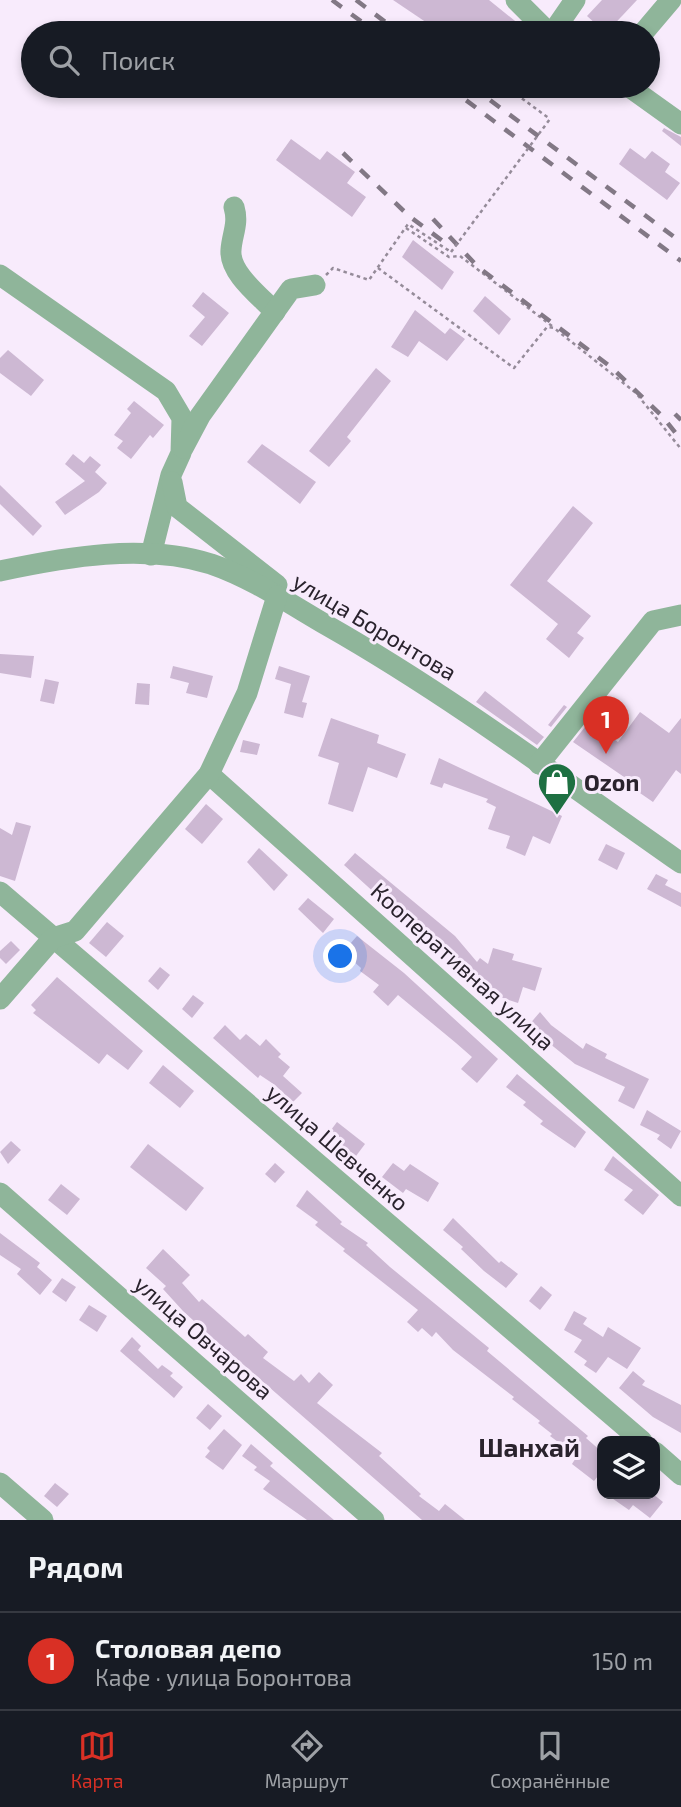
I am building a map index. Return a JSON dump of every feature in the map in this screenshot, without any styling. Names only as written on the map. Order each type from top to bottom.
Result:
[{"type":"street","points":[[516,0],[540,21]]},
{"type":"street","points":[[562,21],[575,0]]},
{"type":"street","points":[[653,21],[671,0]]},
{"type":"street","points":[[645,98],[681,124]]},
{"type":"street","points":[[234,207],[237,226],[231,246],[232,264],[275,312]]},
{"type":"street","points":[[0,275],[166,391],[182,418],[181,453]]},
{"type":"street","points":[[151,555],[171,475],[200,416],[291,289],[315,285]]},
{"type":"street","points":[[171,475],[177,507],[331,627]]},
{"type":"street","name":"улица Боронтова","points":[[0,571],[69,557],[151,555],[209,564],[277,596],[380,654],[681,863]]},
{"type":"street","points":[[0,999],[52,938],[75,931],[209,774],[247,693],[277,596]]},
{"type":"street","points":[[539,764],[653,621],[681,615]]},
{"type":"street","name":"Кооперативная улица","points":[[209,774],[681,1196]]},
{"type":"street","name":"улица Шевченко","points":[[0,892],[636,1436]]},
{"type":"street","name":"улица Овчарова","points":[[0,1193],[374,1520]]},
{"type":"street","points":[[660,1456],[681,1475]]},
{"type":"street","points":[[0,1483],[43,1520]]},
{"type":"path","points":[[315,285],[333,268],[369,280],[408,224],[451,252],[550,119],[521,98]]},
{"type":"path","points":[[406,228],[449,257],[460,256],[636,393],[681,449]]},
{"type":"path","points":[[378,268],[514,368],[547,327],[554,328]]},
{"type":"building","points":[[393,0],[489,0],[515,21],[424,21]]},
{"type":"building","points":[[602,0],[637,0],[617,21],[593,21],[587,16]]},
{"type":"building","points":[[664,128],[681,137],[681,146],[662,131]]},
{"type":"building","points":[[291,139],[320,160],[327,151],[355,172],[347,183],[366,197],[352,217],[276,160]]},
{"type":"building","points":[[630,148],[645,159],[652,151],[670,164],[665,172],[680,183],[667,200],[619,164]]},
{"type":"building","points":[[413,240],[454,272],[442,290],[402,257]]},
{"type":"building","points":[[203,292],[229,313],[202,346],[189,336],[205,317],[192,306]]},
{"type":"building","points":[[485,296],[511,319],[499,335],[473,311]]},
{"type":"building","points":[[415,310],[445,334],[450,328],[465,339],[447,361],[419,341],[408,357],[391,347]]},
{"type":"building","points":[[8,350],[44,380],[31,396],[0,373],[0,358]]},
{"type":"building","points":[[376,368],[391,381],[347,437],[351,441],[329,467],[309,451]]},
{"type":"building","points":[[134,401],[164,425],[153,438],[150,435],[131,459],[117,448],[123,441],[114,435],[131,413],[127,409]]},
{"type":"building","points":[[262,444],[316,482],[300,504],[247,462]]},
{"type":"building","points":[[73,454],[84,463],[90,456],[101,465],[95,472],[107,483],[99,492],[65,515],[55,502],[85,481],[65,464]]},
{"type":"building","points":[[0,485],[42,526],[33,536],[0,504]]},
{"type":"building","points":[[573,506],[593,523],[547,581],[591,616],[577,633],[584,638],[569,658],[546,639],[558,624],[510,585]]},
{"type":"building","points":[[0,654],[34,656],[31,678],[0,673]]},
{"type":"building","points":[[173,666],[213,676],[207,698],[186,693],[189,683],[170,678]]},
{"type":"building","points":[[279,666],[310,676],[302,702],[307,703],[303,718],[284,713],[291,684],[275,679]]},
{"type":"building","points":[[45,679],[59,682],[54,704],[40,701]]},
{"type":"building","points":[[137,683],[150,684],[149,705],[135,704]]},
{"type":"building","points":[[485,691],[544,737],[537,745],[476,702]]},
{"type":"building","points":[[564,705],[567,707],[551,727],[548,725]]},
{"type":"building","points":[[640,712],[669,733],[681,718],[681,774],[676,770],[653,802],[624,782],[627,779],[573,742],[589,722],[618,742]]},
{"type":"building","points":[[331,718],[379,735],[377,743],[406,754],[397,778],[368,767],[353,812],[328,804],[339,763],[318,756]]},
{"type":"building","points":[[243,740],[260,744],[257,755],[240,752]]},
{"type":"building","points":[[439,758],[562,816],[550,844],[533,836],[525,856],[506,848],[510,836],[488,829],[496,807],[486,802],[488,799],[444,783],[442,788],[430,784]]},
{"type":"building","points":[[206,804],[223,819],[202,844],[185,829]]},
{"type":"building","points":[[16,822],[31,826],[15,881],[0,876],[0,828],[12,835]]},
{"type":"building","points":[[606,844],[625,853],[617,870],[598,860]]},
{"type":"building","points":[[259,848],[288,875],[274,891],[247,862]]},
{"type":"building","points":[[355,853],[455,936],[477,962],[480,958],[488,964],[493,948],[514,954],[512,960],[542,968],[535,991],[523,987],[518,1003],[494,995],[423,937],[344,865]]},
{"type":"building","points":[[656,874],[668,880],[665,885],[681,893],[681,907],[647,889]]},
{"type":"building","points":[[308,898],[334,919],[323,933],[298,909]]},
{"type":"building","points":[[107,922],[124,936],[106,957],[89,943]]},
{"type":"building","points":[[357,936],[404,973],[498,1059],[477,1083],[461,1069],[472,1057],[398,995],[388,1006],[373,992],[379,985],[360,971],[361,968],[343,952]]},
{"type":"building","points":[[11,941],[20,950],[6,964],[0,958],[0,951]]},
{"type":"building","points":[[160,967],[170,975],[158,990],[148,981]]},
{"type":"building","points":[[57,977],[143,1051],[128,1070],[107,1054],[99,1064],[33,1013],[36,1010],[31,1005]]},
{"type":"building","points":[[193,995],[204,1003],[192,1018],[182,1009]]},
{"type":"building","points":[[540,1012],[551,1025],[583,1049],[586,1043],[607,1054],[605,1058],[649,1079],[634,1109],[618,1101],[625,1087],[575,1064],[528,1026]]},
{"type":"building","points":[[225,1025],[240,1040],[246,1034],[260,1046],[266,1039],[281,1054],[278,1057],[290,1067],[283,1076],[302,1093],[293,1102],[275,1085],[260,1075],[258,1078],[213,1038]]},
{"type":"building","points":[[163,1065],[194,1091],[180,1108],[149,1083]]},
{"type":"building","points":[[517,1074],[586,1132],[575,1148],[540,1124],[543,1121],[523,1105],[526,1102],[506,1087]]},
{"type":"building","points":[[647,1110],[681,1131],[671,1149],[657,1139],[660,1135],[640,1125]]},
{"type":"building","points":[[337,1122],[365,1144],[356,1156],[328,1134]]},
{"type":"building","points":[[11,1141],[21,1150],[8,1164],[0,1152]]},
{"type":"building","points":[[148,1144],[204,1188],[186,1211],[130,1167]]},
{"type":"building","points":[[613,1156],[659,1195],[643,1215],[624,1200],[633,1190],[604,1170]]},
{"type":"building","points":[[275,1163],[285,1172],[275,1183],[265,1174]]},
{"type":"building","points":[[393,1163],[404,1171],[410,1164],[439,1183],[428,1202],[406,1189],[403,1193],[382,1177]]},
{"type":"building","points":[[61,1184],[80,1199],[67,1215],[48,1200]]},
{"type":"building","points":[[307,1190],[342,1222],[340,1224],[368,1243],[366,1245],[390,1267],[489,1348],[487,1351],[588,1436],[586,1438],[597,1448],[597,1477],[594,1481],[572,1464],[577,1456],[550,1436],[552,1434],[538,1423],[540,1421],[512,1399],[514,1397],[453,1350],[436,1332],[432,1337],[422,1328],[418,1332],[407,1322],[418,1310],[343,1251],[345,1249],[315,1225],[318,1222],[296,1206]]},
{"type":"building","points":[[453,1218],[499,1263],[501,1261],[518,1274],[506,1288],[484,1271],[461,1249],[463,1247],[443,1230]]},
{"type":"building","points":[[0,1233],[40,1263],[37,1267],[52,1280],[40,1295],[17,1274],[21,1269],[0,1255]]},
{"type":"building","points":[[163,1249],[190,1275],[182,1283],[199,1302],[202,1299],[245,1337],[248,1334],[268,1352],[263,1358],[294,1381],[301,1374],[309,1383],[319,1372],[333,1385],[317,1403],[382,1453],[379,1456],[421,1494],[419,1496],[439,1511],[445,1504],[465,1520],[422,1520],[207,1333],[183,1311],[163,1289],[166,1286],[146,1268]]},
{"type":"building","points":[[62,1278],[76,1287],[66,1302],[52,1292]]},
{"type":"building","points":[[541,1286],[552,1295],[540,1310],[529,1301]]},
{"type":"building","points":[[89,1305],[107,1316],[97,1332],[79,1320]]},
{"type":"building","points":[[574,1311],[587,1318],[583,1324],[603,1337],[608,1327],[641,1348],[627,1369],[608,1357],[596,1373],[584,1365],[587,1361],[574,1352],[582,1340],[564,1330]]},
{"type":"building","points":[[132,1337],[141,1346],[138,1350],[158,1369],[162,1365],[173,1373],[170,1376],[183,1387],[174,1398],[120,1351]]},
{"type":"building","points":[[633,1371],[645,1381],[642,1385],[681,1405],[681,1433],[653,1417],[619,1388]]},
{"type":"building","points":[[208,1404],[222,1416],[210,1430],[196,1418]]},
{"type":"building","points":[[224,1429],[242,1445],[223,1470],[205,1457],[210,1451],[207,1448]]},
{"type":"building","points":[[251,1444],[273,1463],[270,1466],[334,1520],[307,1520],[263,1489],[270,1481],[254,1470],[257,1467],[242,1456]]},
{"type":"building","points":[[55,1483],[69,1494],[57,1507],[44,1496]]},
{"type":"building","points":[[613,1499],[659,1499],[663,1502],[650,1518],[633,1505],[629,1510]]},
{"type":"railway","points":[[332,0],[361,21]]},
{"type":"railway","points":[[356,0],[384,21]]},
{"type":"railway","points":[[463,98],[681,261]]},
{"type":"railway","points":[[487,98],[681,242]]},
{"type":"railway","points":[[343,153],[409,216],[444,242]]},
{"type":"railway","points":[[433,219],[478,267],[611,367],[663,417],[681,440]]},
{"type":"railway","points":[[675,414],[681,420]]},
{"type":"place","name":"Столовая депо","points":[[606,754]]},
{"type":"place","name":"Ozon","points":[[557,816]]},
{"type":"district","name":"Шанхай","points":[[529,1446]]}]
